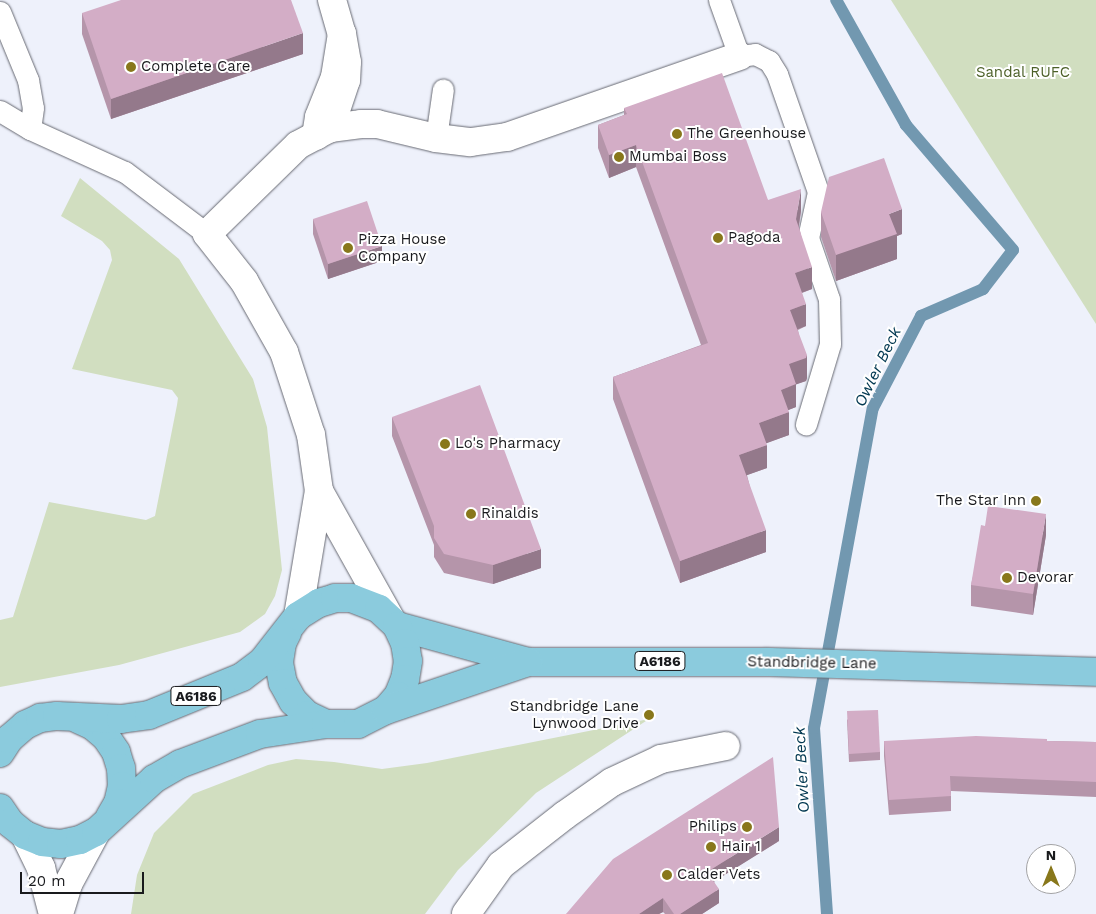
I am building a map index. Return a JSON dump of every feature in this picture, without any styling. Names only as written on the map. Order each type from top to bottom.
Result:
[{"type":"main road","name":"Standbridge Lane","points":[[0,753],[12,729],[40,718],[57,716],[78,719],[122,719],[149,715],[242,677],[262,662],[295,621],[319,603],[335,598],[351,598],[368,603],[393,622],[528,662],[791,663],[1096,672]]},
{"type":"main road","points":[[295,621],[282,643],[279,663],[283,683],[298,705],[308,714],[326,724]]},
{"type":"main road","name":"Standbridge Lane","points":[[386,710],[398,696],[406,670],[405,643],[393,622]]},
{"type":"main road","name":"Standbridge Lane","points":[[9,821],[42,842],[61,844],[80,840],[103,825],[154,779],[180,764],[260,734],[326,724],[358,724],[386,710],[528,662]]},
{"type":"main road","name":"Standbridge Lane","points":[[78,719],[93,726],[106,737],[116,752],[122,768],[122,786],[118,803],[103,825]]},
{"type":"street","points":[[323,132],[319,117],[335,77],[342,34],[332,0]]},
{"type":"street","points":[[295,621],[319,491],[311,435],[284,352],[244,280],[207,234],[298,145],[323,132],[361,124],[377,124],[436,138],[470,142],[508,137],[739,56]]},
{"type":"street","points":[[319,491],[393,622]]},
{"type":"street","points":[[466,914],[501,865],[565,815],[612,782],[661,760],[726,746]]},
{"type":"street","name":"Standbridge Lane","points":[[9,821],[41,868],[53,914]]},
{"type":"street","name":"Standbridge Lane","points":[[59,914],[68,884],[103,825]]},
{"type":"lane","points":[[719,0],[739,56],[755,54],[770,61],[777,74],[818,192],[808,238],[829,299],[830,344],[806,424]]},
{"type":"lane","points":[[0,12],[28,80],[33,108],[30,129]]},
{"type":"lane","points":[[436,138],[443,89]]},
{"type":"lane","points":[[0,111],[30,129],[125,172],[207,234]]},
{"type":"lane","points":[[0,131],[30,129]]},
{"type":"green space","name":"Sandal RUFC","points":[[891,0],[1096,0],[1096,324]]},
{"type":"green space","points":[[80,178],[179,259],[253,379],[267,427],[282,570],[275,596],[265,614],[240,632],[119,665],[0,687],[0,620],[13,617],[49,502],[146,520],[155,516],[177,405],[178,398],[172,390],[72,369],[112,260],[110,250],[102,241],[61,216]]},
{"type":"green space","points":[[649,719],[536,793],[458,870],[425,914],[131,914],[137,875],[154,833],[193,794],[268,765],[296,759],[382,769],[427,763]]},
{"type":"building","points":[[121,0],[291,0],[303,33],[111,99],[82,13]]},
{"type":"building","points":[[722,73],[768,200],[801,189],[796,219],[812,267],[795,273],[806,304],[790,310],[807,355],[806,358],[789,364],[796,384],[781,390],[789,412],[759,423],[767,445],[739,455],[766,530],[680,561],[613,377],[708,343],[636,145],[609,155],[598,125],[627,114],[624,108]]},
{"type":"building","points":[[884,158],[902,209],[889,214],[897,234],[836,255],[821,212],[829,177]]},
{"type":"building","name":"Pizza House Company","points":[[367,201],[382,246],[328,264],[313,219]]},
{"type":"building","points":[[480,385],[541,549],[493,565],[444,554],[434,538],[434,526],[392,417]]},
{"type":"building","points":[[988,506],[1046,514],[1033,594],[971,585],[981,525],[985,526]]},
{"type":"building","points":[[878,710],[880,752],[849,754],[847,711]]},
{"type":"building","points":[[976,736],[1096,742],[1096,782],[950,776],[951,796],[889,800],[884,741]]},
{"type":"building","points":[[773,757],[779,827],[707,872],[719,889],[680,914],[674,914],[663,898],[639,914],[566,914],[613,859]]},
{"type":"waterway","name":"Owler Beck","points":[[827,914],[814,728],[873,408],[921,316],[983,289],[1013,250],[906,125],[836,0]]},
{"type":"place","name":"Complete Care","points":[[131,67]]},
{"type":"place","name":"The Greenhouse","points":[[677,134]]},
{"type":"place","name":"Mumbai Boss","points":[[619,157]]},
{"type":"place","name":"Pagoda","points":[[718,238]]},
{"type":"place","name":"Pizza House Company","points":[[348,248]]},
{"type":"place","name":"Lo's Pharmacy","points":[[445,444]]},
{"type":"place","name":"The Star Inn","points":[[1036,501]]},
{"type":"place","name":"Rinaldis","points":[[471,514]]},
{"type":"place","name":"Devorar","points":[[1007,578]]},
{"type":"place","name":"Standbridge Lane Lynwood Drive","points":[[649,715]]},
{"type":"place","name":"Philips","points":[[747,827]]},
{"type":"place","name":"Hair 1","points":[[711,847]]},
{"type":"place","name":"Calder Vets","points":[[667,875]]}]
